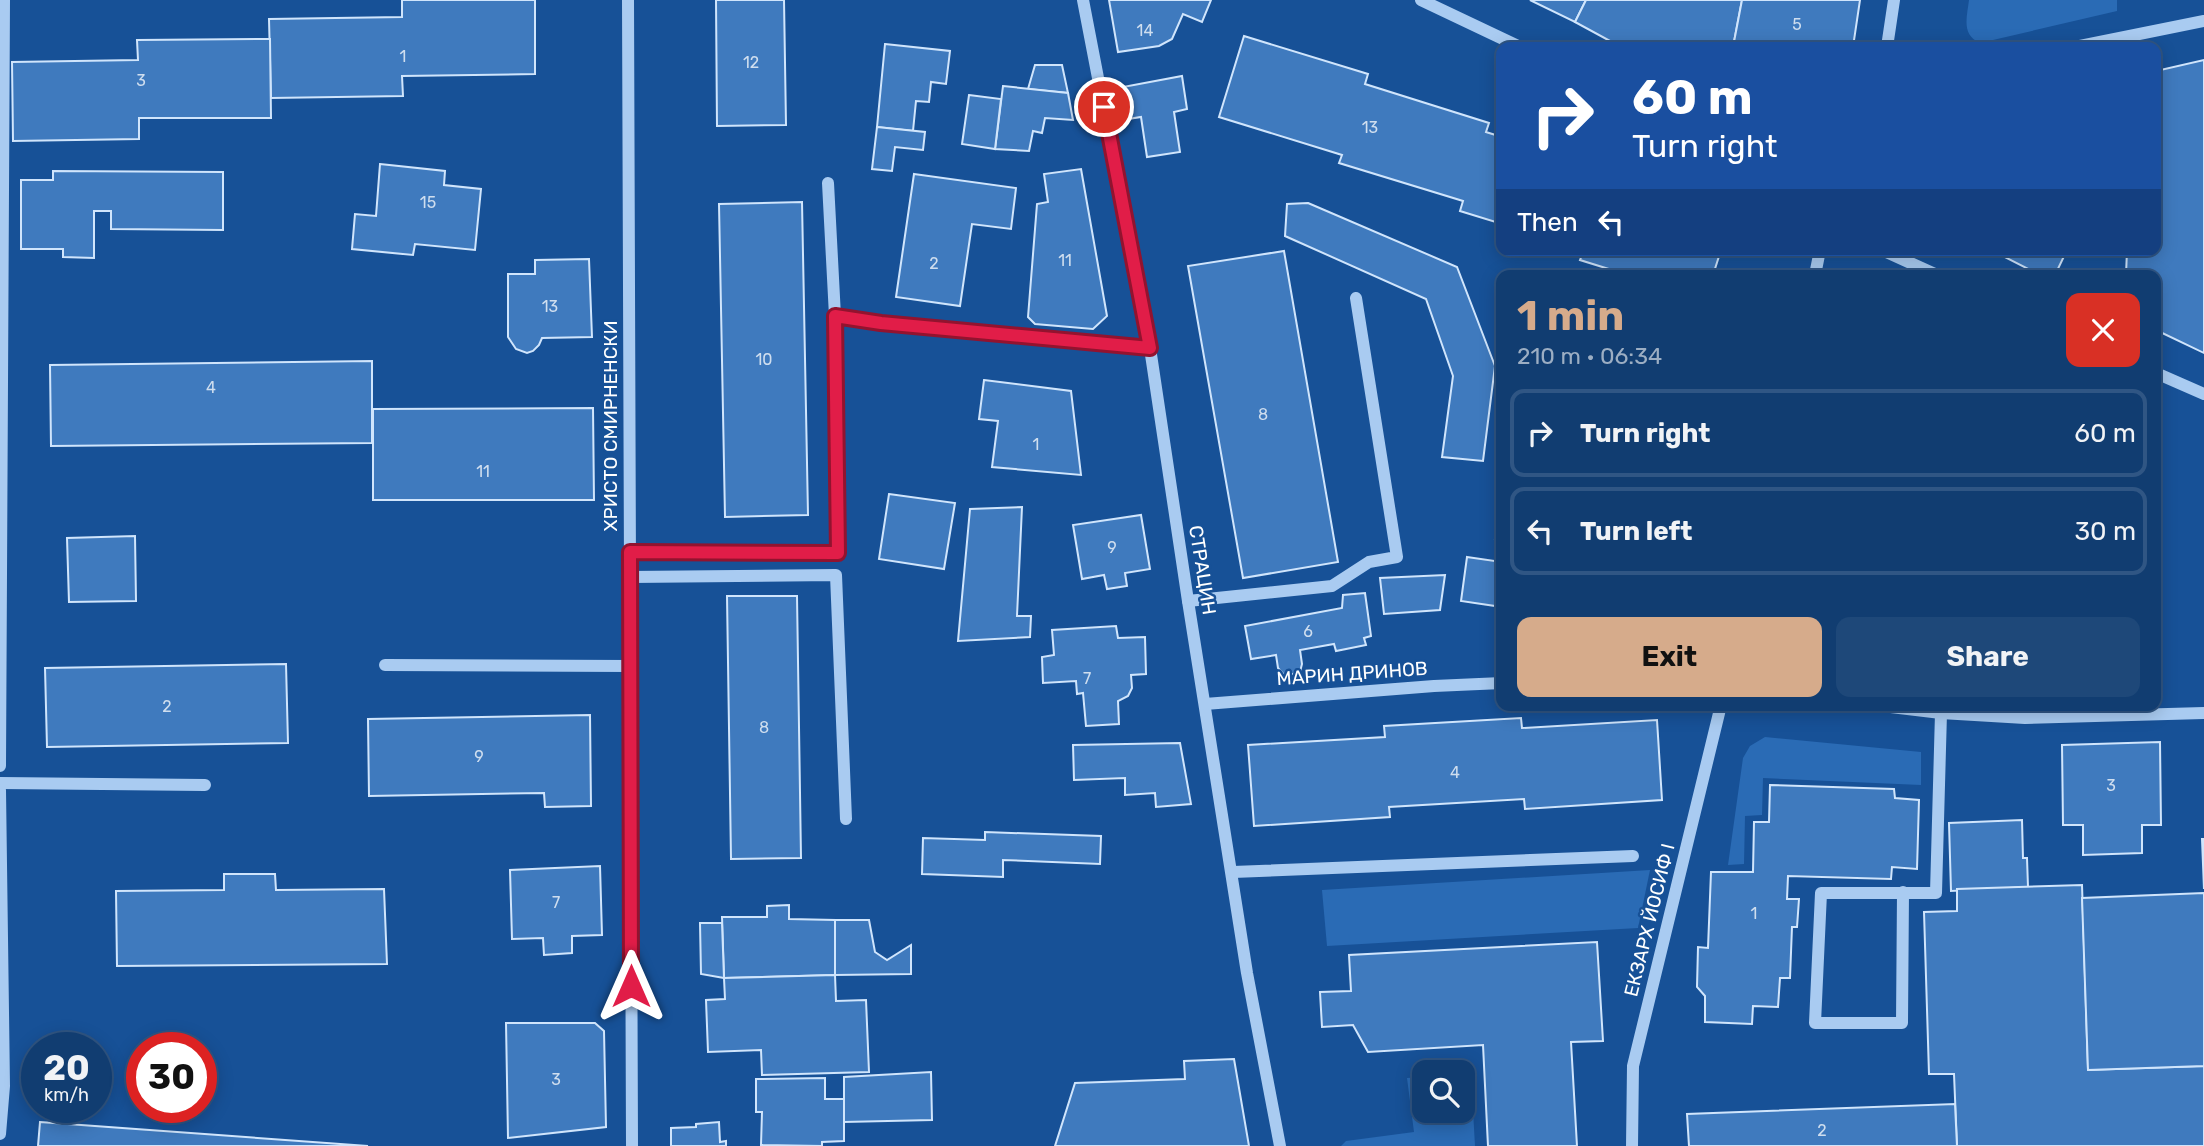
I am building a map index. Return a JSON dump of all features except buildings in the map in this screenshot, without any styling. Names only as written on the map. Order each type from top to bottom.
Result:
[{"type":"street","points":[[0,766],[4,0]]},
{"type":"street","name":"ХРИСТО СМИРНЕНСКИ","points":[[628,0],[632,1146]]},
{"type":"street","name":"СТРАЦИН","points":[[1083,0],[1150,348],[1247,973],[1280,1146]]},
{"type":"street","points":[[1420,0],[1509,42]]},
{"type":"street","points":[[1887,42],[1894,0]]},
{"type":"street","points":[[2100,42],[2204,21]]},
{"type":"street","points":[[630,552],[838,553],[835,316],[828,183]]},
{"type":"street","points":[[1895,256],[1926,270]]},
{"type":"street","points":[[1188,601],[1332,586],[1369,562],[1396,557],[1356,298]]},
{"type":"street","points":[[835,316],[881,323],[1150,348]]},
{"type":"street","points":[[2161,375],[2204,394]]},
{"type":"street","points":[[630,577],[836,575],[846,819]]},
{"type":"street","points":[[385,665],[630,666]]},
{"type":"street","name":"МАРИН ДРИНОВ","points":[[1205,704],[1496,683]]},
{"type":"street","name":"ЕКЗАРХ ЙОСИФ I","points":[[1632,1146],[1633,1066],[1720,711]]},
{"type":"street","points":[[1924,711],[2025,718],[2080,711]]},
{"type":"street","points":[[2127,711],[2204,713]]},
{"type":"street","points":[[1903,892],[1902,1023],[1815,1023],[1821,893],[1903,892],[1936,893],[1941,713]]},
{"type":"street","points":[[0,783],[205,785]]},
{"type":"street","points":[[0,790],[4,1086],[0,1134]]},
{"type":"street","points":[[1233,872],[1633,856]]},
{"type":"shaded area","points":[[1969,0],[2117,0],[2117,11],[1984,42],[1978,42],[1970,35],[1967,19]]},
{"type":"shaded area","points":[[1765,737],[1921,752],[1921,785],[1763,778],[1762,815],[1745,816],[1744,864],[1728,865],[1743,758],[1750,746]]},
{"type":"shaded area","points":[[1650,870],[1638,928],[1327,946],[1322,890]]},
{"type":"shaded area","points":[[1407,1078],[1412,1078],[1412,1117]]},
{"type":"shaded area","points":[[1413,1123],[1474,1123],[1475,1146],[1341,1146],[1346,1141],[1414,1132]]},
{"type":"route","points":[[631,986],[630,552],[838,553],[835,316],[881,323],[1150,348],[1104,107]]}]
